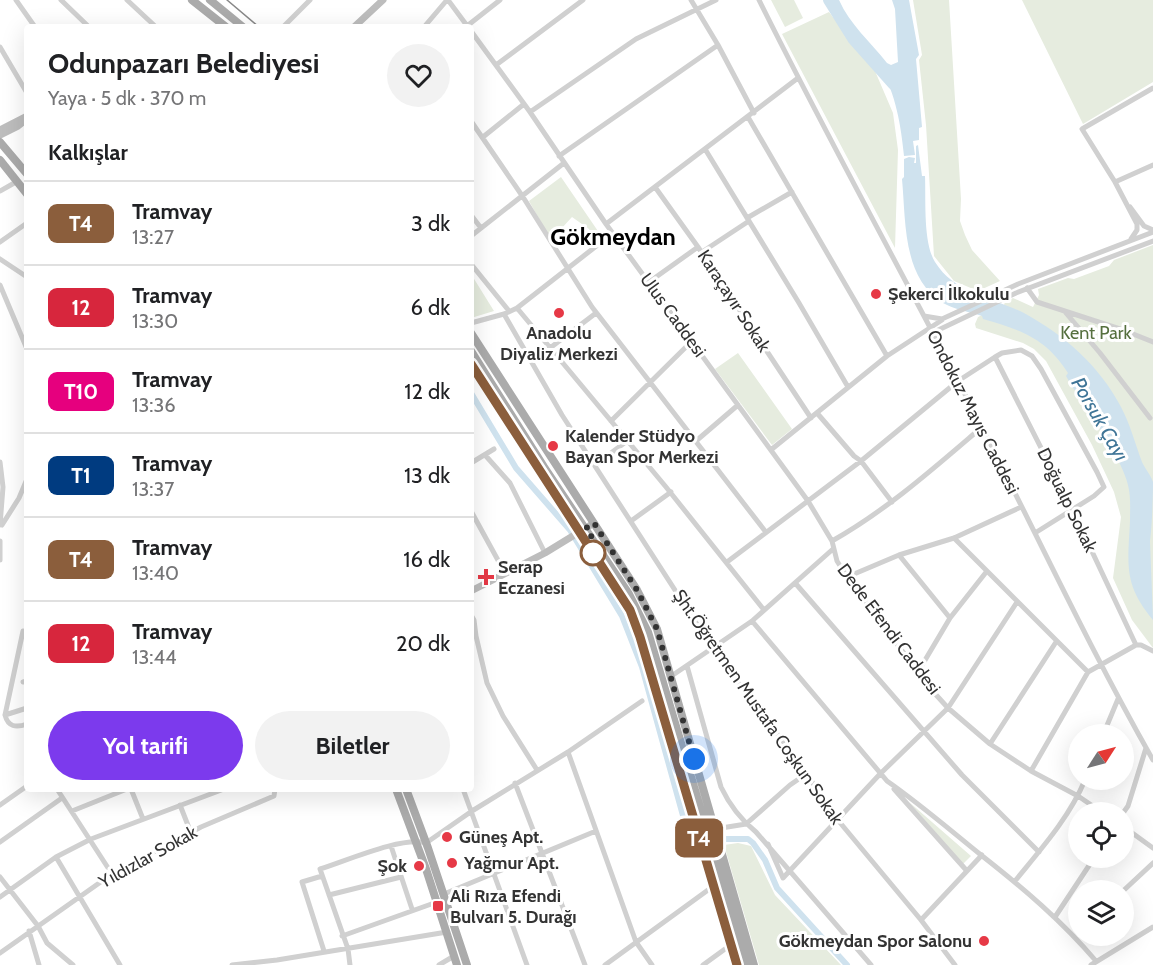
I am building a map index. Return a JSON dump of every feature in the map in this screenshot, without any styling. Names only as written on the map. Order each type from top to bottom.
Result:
[{"type":"main road","points":[[192,0],[222,24]]},
{"type":"main road","points":[[210,0],[236,24]]},
{"type":"main road","points":[[357,24],[383,0]]},
{"type":"main road","points":[[0,130],[24,118]]},
{"type":"main road","points":[[0,135],[18,126],[24,120]]},
{"type":"main road","points":[[0,142],[24,170]]},
{"type":"main road","points":[[0,160],[24,191]]},
{"type":"main road","points":[[474,338],[637,590],[657,629],[754,965]]},
{"type":"main road","points":[[474,356],[544,467],[629,594],[648,632],[747,965]]},
{"type":"main road","points":[[474,589],[545,553],[594,523]]},
{"type":"main road","points":[[397,792],[437,902],[455,960]]},
{"type":"main road","points":[[407,792],[467,965]]},
{"type":"street","points":[[16,0],[33,24]]},
{"type":"street","points":[[61,0],[86,24]]},
{"type":"street","points":[[127,0],[153,24]]},
{"type":"street","points":[[289,24],[310,0]]},
{"type":"street","points":[[427,24],[448,0]]},
{"type":"street","name":"Ulus Caddesi","points":[[448,0],[466,24]]},
{"type":"street","points":[[473,24],[500,0]]},
{"type":"street","points":[[496,65],[583,0]]},
{"type":"street","points":[[692,0],[753,113]]},
{"type":"street","points":[[530,112],[636,39],[716,0]]},
{"type":"street","name":"Ondokuz Mayıs Caddesi","points":[[759,0],[958,381],[1118,699],[1153,760]]},
{"type":"street","name":"Ulus Caddesi","points":[[474,35],[606,224],[772,449],[832,541]]},
{"type":"street","points":[[559,156],[718,45]]},
{"type":"street","points":[[0,47],[24,88]]},
{"type":"street","points":[[606,224],[798,78]]},
{"type":"street","points":[[1143,245],[1137,224],[1115,182],[1082,129],[1153,88]]},
{"type":"street","points":[[483,137],[524,104]]},
{"type":"street","points":[[748,117],[887,356]]},
{"type":"street","points":[[474,125],[523,197],[596,313],[765,531]]},
{"type":"street","points":[[705,149],[848,387]]},
{"type":"street","points":[[474,234],[564,163]]},
{"type":"street","points":[[1115,182],[1153,165]]},
{"type":"street","points":[[0,191],[16,182]]},
{"type":"street","name":"Karaçayır Sokak","points":[[655,187],[700,250],[811,418]]},
{"type":"street","points":[[650,282],[792,192]]},
{"type":"street","points":[[930,330],[958,320],[1026,288],[1152,241],[1151,232],[1122,196]]},
{"type":"street","points":[[474,219],[481,228]]},
{"type":"street","points":[[0,242],[24,225]]},
{"type":"street","points":[[1128,242],[1137,230]]},
{"type":"street","points":[[772,449],[887,356],[930,330],[942,319],[1018,284],[1151,232]]},
{"type":"street","points":[[474,322],[517,308],[613,233]]},
{"type":"street","points":[[0,259],[24,274]]},
{"type":"street","name":"Şht.Öğretmen Mustafa Coşkun Sokak","points":[[474,268],[506,313],[562,415],[713,649],[837,819],[956,965]]},
{"type":"street","points":[[0,285],[24,342]]},
{"type":"street","points":[[1026,288],[1037,302],[1153,342]]},
{"type":"street","points":[[517,308],[671,492],[764,610]]},
{"type":"street","points":[[1065,312],[1150,418]]},
{"type":"street","points":[[550,348],[596,313]]},
{"type":"street","points":[[923,316],[942,319]]},
{"type":"street","points":[[611,421],[692,341]]},
{"type":"street","points":[[727,562],[765,531],[861,461],[958,381],[1002,353],[1021,350],[1032,356],[1041,369],[1104,487],[1094,496],[1035,532]]},
{"type":"street","name":"Doğualp Sokak","points":[[995,357],[1072,509],[1136,645]]},
{"type":"street","points":[[696,441],[738,405]]},
{"type":"street","points":[[817,413],[861,461],[892,502]]},
{"type":"street","points":[[832,541],[859,526],[892,502],[982,428]]},
{"type":"street","points":[[595,465],[627,441]]},
{"type":"street","points":[[474,461],[494,449]]},
{"type":"street","points":[[485,455],[510,483],[545,553]]},
{"type":"street","points":[[0,462],[3,487],[0,526]]},
{"type":"street","points":[[0,526],[19,498],[24,486]]},
{"type":"street","points":[[631,521],[671,492]]},
{"type":"street","points":[[847,577],[899,555],[954,538],[1021,507]]},
{"type":"street","points":[[474,523],[505,573]]},
{"type":"street","points":[[954,538],[1088,672]]},
{"type":"street","name":"Dede Efendi Caddesi","points":[[832,541],[837,561],[847,577],[948,708],[990,744],[1031,771],[1087,802]]},
{"type":"street","points":[[0,542],[0,560]]},
{"type":"street","points":[[670,677],[752,621],[833,549]]},
{"type":"street","points":[[899,555],[950,618]]},
{"type":"street","points":[[918,672],[950,618],[987,571]]},
{"type":"street","points":[[796,584],[923,732],[962,775],[1039,852]]},
{"type":"street","points":[[768,844],[783,878],[880,774],[948,708],[1017,602]]},
{"type":"street","points":[[752,621],[880,774],[967,871]]},
{"type":"street","points":[[474,628],[487,683],[503,716],[537,770]]},
{"type":"street","points":[[23,631],[5,715],[10,725],[19,727],[24,725]]},
{"type":"street","points":[[990,744],[1056,642]]},
{"type":"street","points":[[1031,771],[1088,672],[1100,663],[1136,645],[1153,651]]},
{"type":"street","points":[[687,666],[721,787],[730,803],[871,965]]},
{"type":"street","points":[[1108,724],[1118,699]]},
{"type":"street","points":[[350,965],[348,949],[320,869],[415,840],[426,843],[515,783],[568,752],[642,701]]},
{"type":"street","points":[[5,715],[24,709]]},
{"type":"street","points":[[1129,802],[1146,748]]},
{"type":"street","points":[[568,752],[636,942],[652,965]]},
{"type":"street","points":[[715,829],[746,824],[806,774]]},
{"type":"street","points":[[887,781],[912,798],[1015,881],[1068,928]]},
{"type":"street","points":[[515,783],[585,965]]},
{"type":"street","points":[[0,805],[24,788]]},
{"type":"street","points":[[1015,881],[1063,821],[1081,790]]},
{"type":"street","points":[[59,792],[112,874]]},
{"type":"street","points":[[72,811],[121,792]]},
{"type":"street","points":[[130,792],[143,819]]},
{"type":"street","points":[[0,897],[56,856],[91,839],[216,792]]},
{"type":"street","name":"Yıldızlar Sokak","points":[[0,953],[112,874],[190,833],[274,796],[275,792]]},
{"type":"street","points":[[464,792],[527,965]]},
{"type":"street","points":[[0,842],[62,798]]},
{"type":"street","points":[[180,805],[190,833]]},
{"type":"street","points":[[444,894],[596,831]]},
{"type":"street","points":[[1134,834],[1153,848]]},
{"type":"street","points":[[391,846],[412,909]]},
{"type":"street","points":[[921,920],[982,855]]},
{"type":"street","points":[[56,856],[120,965]]},
{"type":"street","points":[[1134,881],[1153,863]]},
{"type":"street","points":[[1055,917],[1087,868]]},
{"type":"street","points":[[322,876],[302,882],[324,951]]},
{"type":"street","points":[[0,877],[38,926],[47,943],[73,965]]},
{"type":"street","points":[[328,895],[401,877]]},
{"type":"street","points":[[605,965],[614,962],[636,942],[708,890]]},
{"type":"street","points":[[342,936],[412,909],[437,902]]},
{"type":"street","points":[[1084,946],[1094,963],[1153,927]]},
{"type":"street","points":[[29,931],[39,965]]},
{"type":"street","points":[[232,965],[447,932]]},
{"type":"street","points":[[703,965],[725,949]]},
{"type":"street","points":[[439,965],[455,960]]},
{"type":"green space","points":[[771,0],[794,0],[803,18],[785,27]]},
{"type":"green space","points":[[913,0],[949,0],[961,199],[960,221],[972,250],[1000,281],[978,291],[954,281],[934,256],[926,125],[919,60],[922,55]]},
{"type":"green space","points":[[1022,0],[1153,0],[1153,82],[1083,124]]},
{"type":"green space","points":[[829,12],[875,71],[893,113],[898,150],[895,248],[782,34]]},
{"type":"green space","points":[[561,177],[602,237],[594,242],[589,229],[572,217],[551,240],[529,201]]},
{"type":"green space","name":"Kent Park","points":[[1153,245],[1153,648],[1132,620],[1113,578],[1121,517],[1114,492],[1092,445],[1046,361],[1034,349],[1023,343],[976,328],[975,324],[978,317],[1004,305],[1013,298],[1033,307],[1039,295],[1038,289],[1109,266],[1114,260]]},
{"type":"green space","points":[[474,279],[494,311],[474,317]]},
{"type":"green space","points":[[738,353],[792,429],[772,445],[715,369]]},
{"type":"green space","points":[[909,802],[971,856],[963,864]]},
{"type":"green space","points":[[738,843],[751,846],[775,895],[841,965],[759,965],[724,845]]},
{"type":"water","points":[[831,0],[839,0],[855,25],[891,65],[898,62],[895,9],[892,0],[909,0],[919,55],[916,59],[922,127],[919,128],[919,140],[913,141],[915,155],[904,156],[897,110],[886,77],[874,59],[845,28]]},
{"type":"water","points":[[918,145],[922,176],[925,176],[925,208],[929,244],[931,254],[943,273],[975,294],[1024,313],[1066,341],[1102,378],[1124,413],[1142,462],[1153,482],[1150,541],[1153,620],[1136,596],[1129,574],[1130,498],[1125,476],[1108,442],[1066,376],[1068,373],[1060,361],[1032,337],[943,303],[920,279],[909,247],[902,179],[904,159],[915,158],[914,163],[916,163],[916,146]]},
{"type":"waterway","name":"Porsuk Çayı","points":[[828,0],[853,40],[893,85]]},
{"type":"waterway","points":[[474,398],[516,468],[570,530],[622,616],[642,667],[686,825],[693,832]]},
{"type":"waterway","points":[[723,839],[748,839],[753,843],[765,860],[777,888],[847,965]]},
{"type":"tram line","points":[[227,0],[255,24]]},
{"type":"tram line","points":[[474,364],[559,497],[624,593],[637,621],[740,965]]},
{"type":"tram line","name":"T4","points":[[474,369],[630,610],[737,965]]},
{"type":"place","name":"Şekerci İlkokulu","points":[[876,294]]},
{"type":"place","name":"Anadolu Diyaliz Merkezi","points":[[559,313]]},
{"type":"place","name":"Kalender Stüdyo Bayan Spor Merkezi","points":[[553,446]]},
{"type":"place","name":"Serap Eczanesi","points":[[486,577]]},
{"type":"place","name":"Güneş Apt.","points":[[447,837]]},
{"type":"place","name":"Yağmur Apt.","points":[[452,863]]},
{"type":"place","name":"Şok","points":[[419,866]]},
{"type":"place","name":"Ali Rıza Efendi Bulvarı 5. Durağı","points":[[438,906]]},
{"type":"place","name":"Gökmeydan Spor Salonu","points":[[984,941]]},
{"type":"district","name":"Gökmeydan","points":[[613,236]]},
{"type":"route","points":[[593,553],[603,555],[586,528],[594,523],[637,590],[657,629],[694,759]]}]
